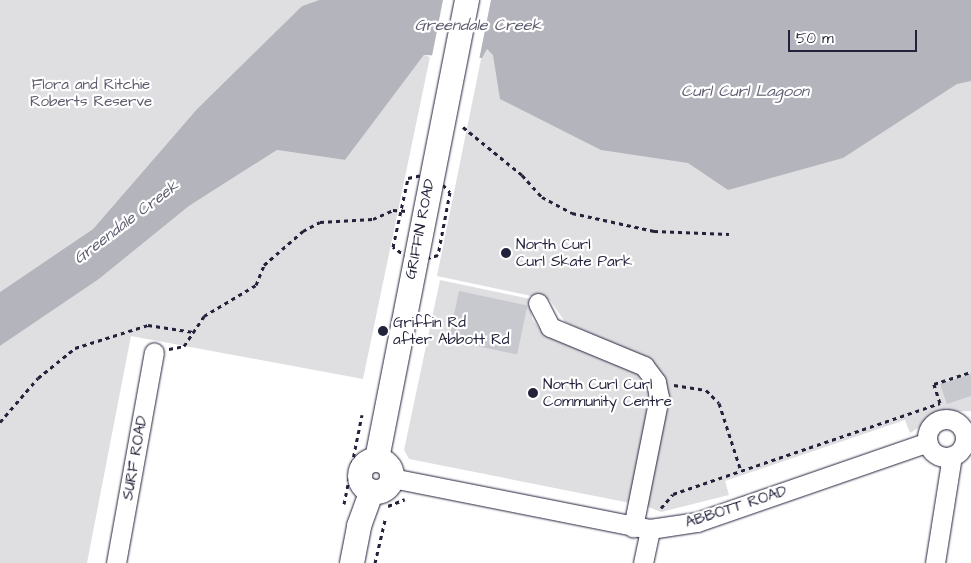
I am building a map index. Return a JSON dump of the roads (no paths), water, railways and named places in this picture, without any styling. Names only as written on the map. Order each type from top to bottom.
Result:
[{"type":"main road","name":"GRIFFIN ROAD","points":[[377,459],[467,0]]},
{"type":"main road","points":[[377,459],[390,467],[400,487],[383,491],[372,491],[363,486],[360,471],[366,462],[377,459]]},
{"type":"main road","points":[[352,563],[359,526],[372,491]]},
{"type":"street","points":[[538,303],[550,327],[644,366],[656,382],[659,398],[636,508],[641,528],[643,563]]},
{"type":"street","name":"SURF ROAD","points":[[116,563],[154,352]]},
{"type":"street","points":[[938,421],[956,422],[967,430],[962,449],[952,456],[934,453],[928,442],[929,430],[938,421]]},
{"type":"street","name":"ABBOTT ROAD","points":[[400,487],[641,528],[696,522],[928,442]]},
{"type":"street","points":[[935,563],[952,456]]},
{"type":"water","name":"Curl Curl Lagoon","points":[[319,0],[971,0],[971,81],[957,84],[843,158],[728,190],[688,163],[601,150],[500,99],[493,55],[487,49],[482,58],[424,55],[345,160],[277,150],[189,206],[99,279],[0,346],[0,292],[93,229],[197,109],[302,6]]},
{"type":"place","name":"North Curl Curl Skate Park","points":[[506,253]]},
{"type":"place","name":"Griffin Rd after Abbott Rd","points":[[383,331]]},
{"type":"place","name":"North Curl Curl Community Centre","points":[[533,393]]},
{"type":"water label","name":"Greendale Creek","points":[[478,25]]},
{"type":"water label","name":"Greendale Creek","points":[[126,222]]},
{"type":"park label","name":"Flora and Ritchie Roberts Reserve","points":[[91,92]]}]
